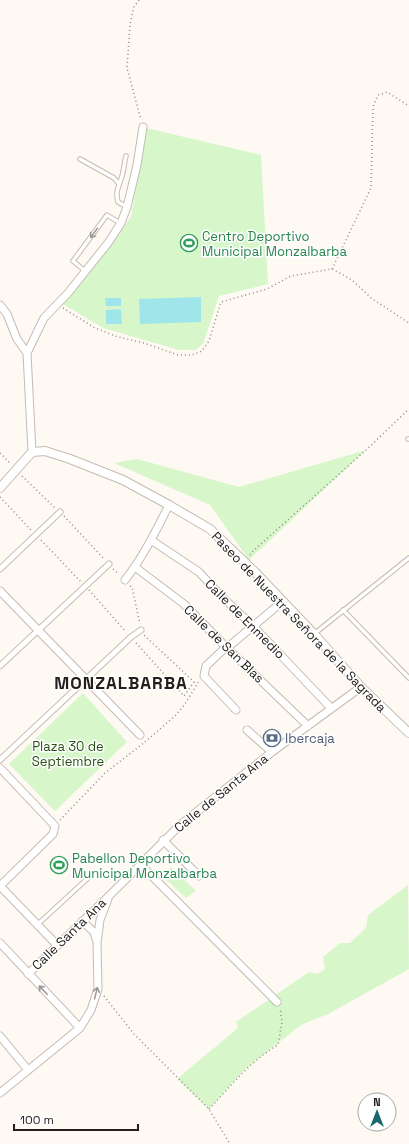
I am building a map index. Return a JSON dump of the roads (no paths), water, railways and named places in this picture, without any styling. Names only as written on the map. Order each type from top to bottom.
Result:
[{"type":"street","points":[[26,353],[44,318],[108,243],[121,224],[127,208],[137,165],[143,127]]},
{"type":"street","points":[[0,305],[7,314],[17,339],[26,353],[32,452],[0,488]]},
{"type":"street","name":"Paseo de Nuestra Señora de la Sagrada","points":[[32,452],[45,451],[70,458],[123,480],[210,529],[283,601],[361,687],[409,733]]},
{"type":"street","points":[[124,580],[135,567],[169,505]]},
{"type":"street","points":[[0,569],[60,512]]},
{"type":"street","name":"Calle de Enmedio","points":[[151,540],[199,572],[331,708]]},
{"type":"street","points":[[0,666],[109,564]]},
{"type":"street","name":"Calle de San Blas","points":[[135,567],[184,604],[308,726]]},
{"type":"street","points":[[0,591],[140,735]]},
{"type":"street","points":[[236,710],[204,676],[206,666],[226,647],[283,601]]},
{"type":"street","points":[[0,760],[131,637],[141,630]]},
{"type":"street","name":"Calle de Santa Ana","points":[[110,895],[141,865],[163,840],[180,825],[272,752],[361,687]]},
{"type":"street","points":[[246,730],[272,752]]},
{"type":"street","points":[[0,768],[55,826],[53,834],[0,886],[57,945]]},
{"type":"street","points":[[163,840],[199,876]]},
{"type":"street","points":[[141,865],[277,1002]]},
{"type":"street","points":[[0,1092],[80,1028],[92,1010],[98,989],[97,943],[100,920],[110,895]]},
{"type":"street","name":"Calle Santa Ana","points":[[28,974],[110,895]]},
{"type":"street","points":[[82,921],[94,932],[97,943]]},
{"type":"street","points":[[0,943],[80,1028]]},
{"type":"street","points":[[0,1036],[28,1070]]},
{"type":"lane","points":[[126,156],[122,176],[116,190],[118,202],[127,208]]},
{"type":"lane","points":[[80,159],[114,178],[119,184]]},
{"type":"lane","points":[[85,271],[73,261],[107,215],[121,224]]},
{"type":"lane","points":[[314,634],[409,558]]},
{"type":"lane","points":[[343,610],[409,678]]},
{"type":"lane","points":[[37,925],[87,879]]},
{"type":"water","points":[[201,297],[201,322],[140,324],[139,299]]},
{"type":"water","points":[[105,298],[121,298],[121,306],[106,306]]},
{"type":"water","points":[[121,309],[122,324],[106,324],[106,310]]},
{"type":"place","name":"Centro Deportivo Municipal Monzalbarba","points":[[189,243]]},
{"type":"place","name":"Ibercaja","points":[[272,738]]},
{"type":"place","name":"Pabellon Deportivo Municipal Monzalbarba","points":[[59,865]]},
{"type":"district","name":"MONZALBARBA","points":[[121,683]]},
{"type":"park label","name":"Plaza 30 de Septiembre","points":[[68,754]]}]
